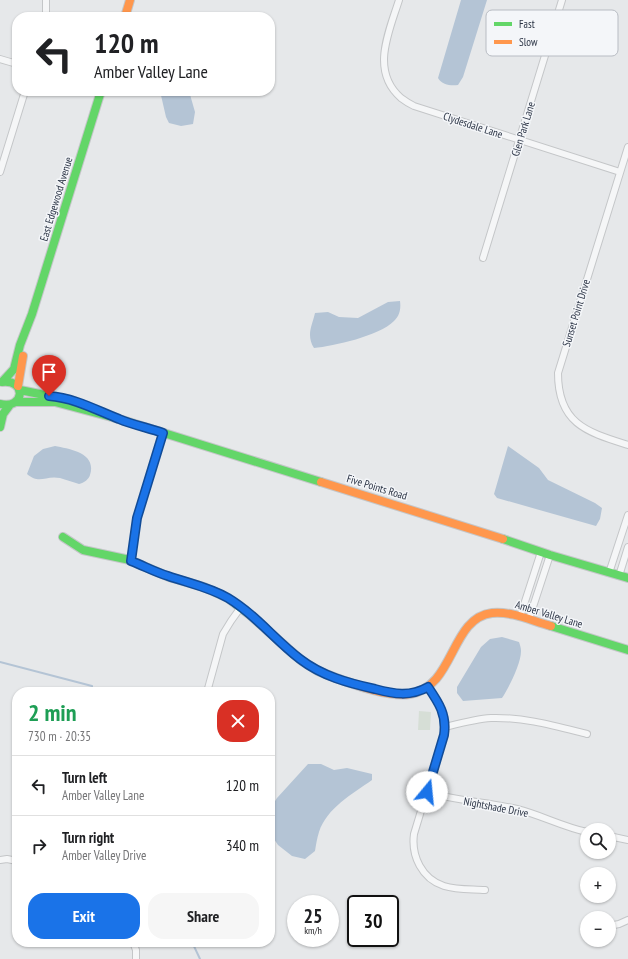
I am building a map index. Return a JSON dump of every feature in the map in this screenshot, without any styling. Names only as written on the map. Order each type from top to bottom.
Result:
[{"type":"street","points":[[46,0],[46,12]]},
{"type":"street","points":[[126,12],[130,0]]},
{"type":"street","name":"Clydesdale Lane","points":[[399,0],[384,48],[383,59],[385,73],[390,84],[401,98],[414,106],[620,172]]},
{"type":"street","name":"Glen Park Lane","points":[[559,10],[562,0]]},
{"type":"street","name":"Glen Park Lane","points":[[483,258],[545,56]]},
{"type":"street","points":[[0,59],[12,63]]},
{"type":"street","points":[[0,172],[3,153],[23,96]]},
{"type":"street","name":"East Edgewood Avenue","points":[[2,382],[14,369],[20,345],[32,314],[99,96]]},
{"type":"street","name":"Sunset Point Drive","points":[[628,147],[560,365],[558,382],[559,392],[566,409],[578,424],[596,435],[628,445]]},
{"type":"street","name":"East Edgewood Avenue","points":[[13,404],[20,394],[19,388],[22,361],[32,314]]},
{"type":"street","points":[[2,382],[11,381],[19,388],[36,395],[63,398],[119,419]]},
{"type":"street","points":[[0,404],[39,401],[54,402],[119,419]]},
{"type":"street","points":[[0,427],[4,414],[13,404]]},
{"type":"street","name":"Five Points Road","points":[[119,419],[458,524],[550,555],[628,578]]},
{"type":"street","points":[[131,561],[137,518],[163,433]]},
{"type":"street","points":[[609,573],[628,515]]},
{"type":"street","name":"Amber Valley Lane","points":[[63,537],[89,552],[131,561],[168,576],[214,591],[241,607],[299,658],[316,670],[350,684],[400,694],[416,693],[428,687],[440,675],[464,630],[472,622],[482,616],[494,613],[506,613],[529,619],[628,650]]},
{"type":"street","points":[[619,576],[628,547]]},
{"type":"street","points":[[520,617],[541,552]]},
{"type":"street","points":[[529,619],[550,555]]},
{"type":"street","points":[[208,687],[223,634],[230,621],[241,607]]},
{"type":"street","points":[[428,687],[443,710],[445,727],[444,735],[413,838],[414,851],[418,863],[429,877],[441,884],[452,887],[485,890]]},
{"type":"street","points":[[445,727],[479,720],[514,718],[586,734]]},
{"type":"street","name":"Nightshade Drive","points":[[427,792],[451,799],[518,810],[580,830]]},
{"type":"street","points":[[616,837],[628,840]]},
{"type":"street","points":[[0,860],[12,860]]},
{"type":"street","points":[[616,925],[628,920]]},
{"type":"street","points":[[135,947],[136,959]]},
{"type":"shaded area","points":[[419,711],[431,712],[430,730],[418,730]]},
{"type":"water","points":[[461,0],[487,0],[463,77],[458,85],[450,85],[444,84],[438,78]]},
{"type":"water","points":[[161,96],[190,96],[195,112],[193,124],[181,126],[169,123],[166,117]]},
{"type":"water","points":[[400,301],[398,317],[378,331],[356,339],[314,348],[310,335],[315,313],[328,312],[339,317],[358,318],[388,302]]},
{"type":"water","points":[[55,446],[81,453],[90,462],[90,475],[83,483],[79,484],[55,477],[36,479],[27,474],[34,456],[43,449]]},
{"type":"water","points":[[508,446],[539,468],[548,480],[595,503],[602,508],[600,519],[596,526],[497,498],[494,494]]},
{"type":"water","points":[[502,637],[519,642],[521,651],[517,669],[502,698],[463,701],[457,693],[457,687],[481,647],[490,639]]},
{"type":"water","points":[[308,764],[321,764],[334,770],[347,768],[372,774],[372,780],[341,802],[328,816],[319,832],[315,851],[305,859],[292,856],[278,845],[275,840],[275,801]]},
{"type":"waterway","points":[[0,662],[92,687]]},
{"type":"waterway","points":[[194,947],[200,959]]},
{"type":"traffic: fast","points":[[3,381],[14,369],[20,345],[32,314],[99,96]]},
{"type":"traffic: fast","points":[[0,404],[8,405],[14,403],[20,394],[16,385],[10,382],[2,382]]},
{"type":"traffic: fast","points":[[20,390],[74,401]]},
{"type":"traffic: fast","points":[[17,402],[55,402],[119,419],[321,482]]},
{"type":"traffic: fast","points":[[0,427],[3,414],[9,406]]},
{"type":"traffic: fast","points":[[63,537],[83,550],[130,560],[169,577],[204,587],[228,598],[250,615],[302,661],[318,671],[339,679]]},
{"type":"traffic: fast","points":[[503,539],[550,555],[628,578]]},
{"type":"traffic: fast","points":[[551,626],[628,650]]},
{"type":"traffic: slow","points":[[126,12],[130,0]]},
{"type":"traffic: slow","points":[[18,386],[23,356]]},
{"type":"traffic: slow","points":[[321,482],[503,539]]},
{"type":"traffic: slow","points":[[339,679],[364,688],[393,694],[410,694],[425,689],[436,679],[445,667],[459,639],[468,627],[478,618],[492,613],[507,613],[551,626]]},
{"type":"route","points":[[49,396],[76,402],[119,419],[163,433],[137,518],[131,561],[168,576],[214,591],[228,598],[248,612],[299,658],[316,670],[330,677],[350,684],[394,694],[416,693],[428,687],[443,710],[445,727],[427,792]]}]
